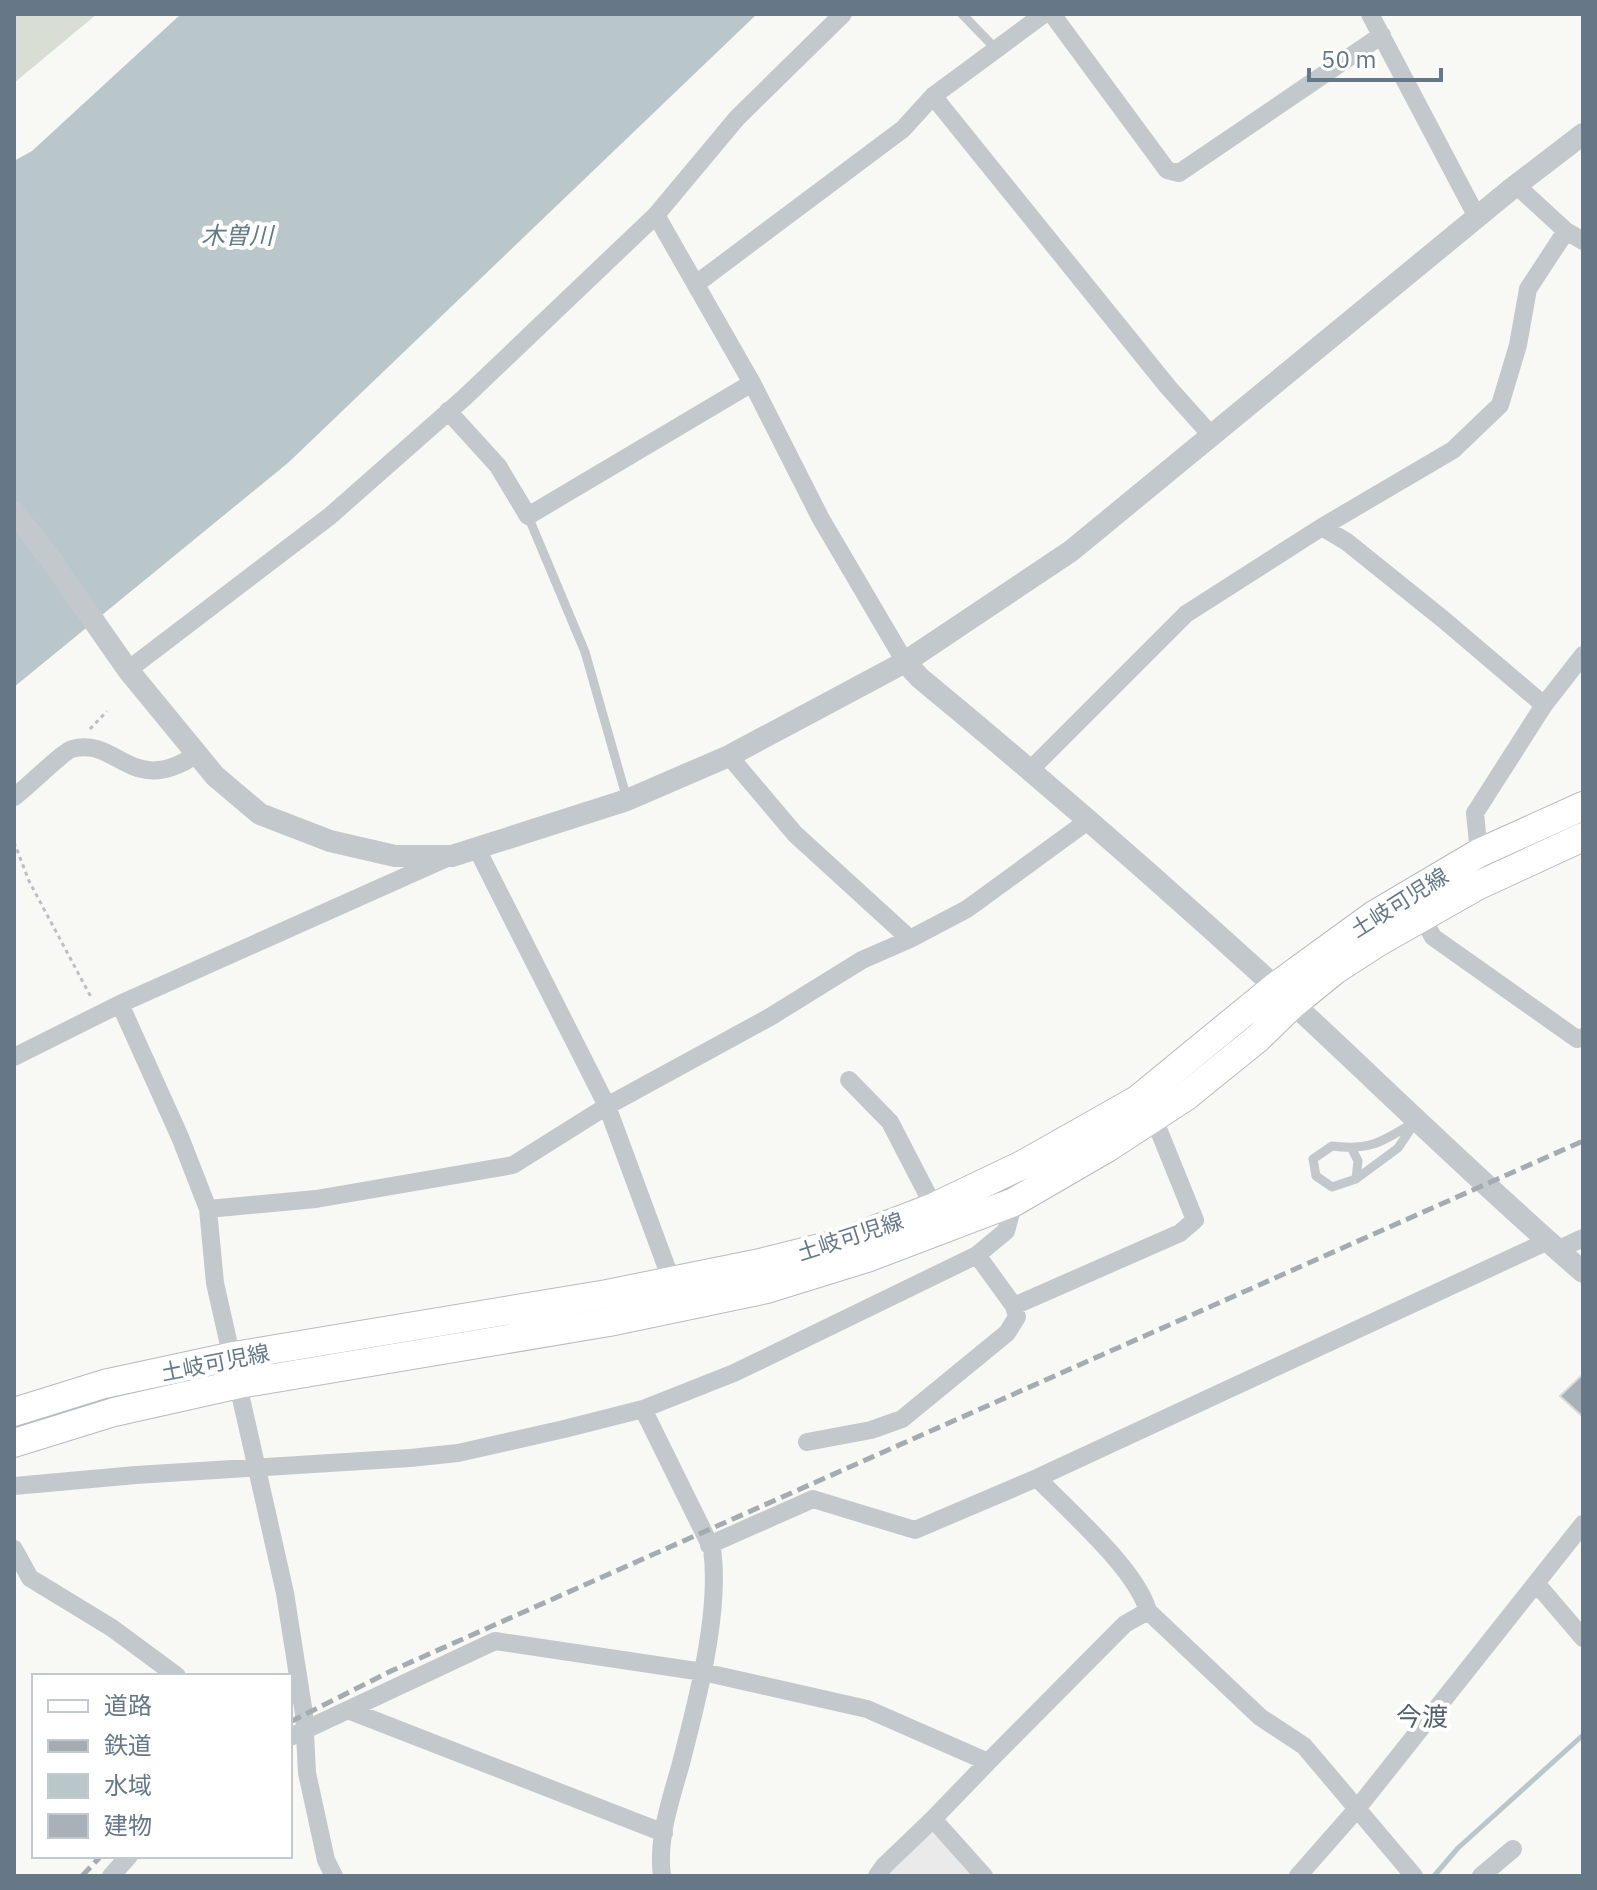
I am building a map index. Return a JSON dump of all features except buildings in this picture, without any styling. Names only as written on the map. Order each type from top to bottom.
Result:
[{"type":"main road","name":"土岐可児線","points":[[14,1412],[104,1384],[234,1356],[672,1282],[840,1243],[934,1207],[1022,1165],[1137,1100],[1284,996],[1374,915],[1479,853],[1583,806]]},
{"type":"main road","name":"土岐可児線","points":[[14,1443],[114,1412],[239,1384],[609,1322],[767,1289],[867,1258],[1014,1202],[1107,1148],[1185,1097],[1258,1038],[1284,996],[1335,970],[1477,886],[1583,837]]},
{"type":"street","points":[[128,670],[330,516],[465,397],[656,215],[737,118],[843,14]]},
{"type":"street","points":[[696,284],[903,129],[933,96],[1044,14]]},
{"type":"street","points":[[1052,14],[1167,170],[1179,173],[1382,35]]},
{"type":"street","points":[[1370,14],[1477,217]]},
{"type":"street","points":[[933,96],[1168,387],[1211,435]]},
{"type":"street","points":[[14,1057],[120,1004],[452,856],[627,800],[729,756],[905,662],[1071,551],[1516,185],[1583,134]]},
{"type":"street","points":[[1516,185],[1566,231],[1583,241]]},
{"type":"street","points":[[656,215],[752,383],[821,519],[905,662],[1089,820],[1583,1272]]},
{"type":"street","points":[[1031,769],[1186,614],[1322,527],[1453,450],[1500,405],[1518,345],[1528,289],[1566,231]]},
{"type":"street","points":[[448,411],[498,466],[528,516],[752,383]]},
{"type":"street","points":[[14,512],[128,670],[215,776],[260,814],[330,841],[395,856],[452,856]]},
{"type":"street","points":[[1322,527],[1347,542],[1544,705]]},
{"type":"street","points":[[1479,853],[1475,813],[1544,705],[1583,655]]},
{"type":"street","points":[[14,797],[71,749],[93,748],[141,770],[158,771],[184,763],[197,754]]},
{"type":"street","points":[[729,756],[795,834],[910,939]]},
{"type":"street","points":[[208,1209],[316,1199],[513,1165],[607,1106],[770,1017],[862,960],[910,939],[980,900],[1089,820]]},
{"type":"street","points":[[477,849],[607,1106],[672,1282]]},
{"type":"street","points":[[1422,917],[1433,937],[1577,1039],[1583,1037]]},
{"type":"street","points":[[120,1004],[180,1137],[208,1209],[215,1283],[234,1356],[285,1593],[297,1734],[326,1860],[334,1876]]},
{"type":"street","points":[[849,1080],[890,1122],[934,1207]]},
{"type":"street","points":[[1014,1306],[1180,1233],[1195,1220],[1159,1131],[1148,1121]]},
{"type":"street","points":[[14,1486],[458,1453],[643,1409],[734,1373],[977,1255],[1006,1231],[1014,1202]]},
{"type":"street","points":[[709,1545],[813,1499],[915,1530],[1553,1245],[1583,1238]]},
{"type":"street","points":[[807,1442],[871,1430],[902,1419],[1007,1333],[1017,1317],[1014,1306],[977,1255]]},
{"type":"street","points":[[643,1409],[709,1545],[715,1571],[703,1672],[664,1833],[660,1862],[662,1876]]},
{"type":"street","points":[[1037,1478],[1126,1571],[1143,1595],[1148,1611],[1260,1717],[1304,1746],[1414,1876]]},
{"type":"street","points":[[1298,1876],[1356,1810],[1583,1524]]},
{"type":"street","points":[[14,1549],[30,1578],[112,1628],[174,1674]]},
{"type":"street","points":[[1536,1583],[1583,1638]]},
{"type":"street","points":[[877,1876],[1125,1624],[1148,1611]]},
{"type":"street","points":[[297,1734],[495,1641],[703,1672],[867,1709],[988,1762]]},
{"type":"street","points":[[348,1710],[664,1833]]},
{"type":"street","points":[[933,1819],[984,1876]]},
{"type":"street","points":[[1481,1876],[1513,1849]]},
{"type":"street","points":[[111,1876],[127,1858]]},
{"type":"lane","points":[[962,14],[995,48]]},
{"type":"lane","points":[[528,516],[585,652],[627,800]]},
{"type":"lane","points":[[1416,1121],[1398,1148],[1356,1179],[1332,1187],[1316,1176],[1313,1159],[1332,1146],[1352,1149],[1376,1145],[1416,1121]]},
{"type":"lane","points":[[1352,1149],[1358,1161],[1356,1179]]},
{"type":"path","points":[[14,842],[29,881],[100,1014]]},
{"type":"shaded area","points":[[14,14],[97,14],[14,83]]},
{"type":"shaded area","points":[[933,1819],[984,1876],[877,1876]]},
{"type":"water","name":"木曽川","points":[[181,14],[757,14],[289,462],[14,687],[14,161],[32,151]]},
{"type":"waterway","points":[[1434,1876],[1458,1848],[1583,1735]]},
{"type":"railway","points":[[292,1721],[391,1671],[1583,1141]]},
{"type":"railway","points":[[82,1876],[99,1858]]},
{"type":"district","name":"今渡","points":[[1422,1716]]}]
